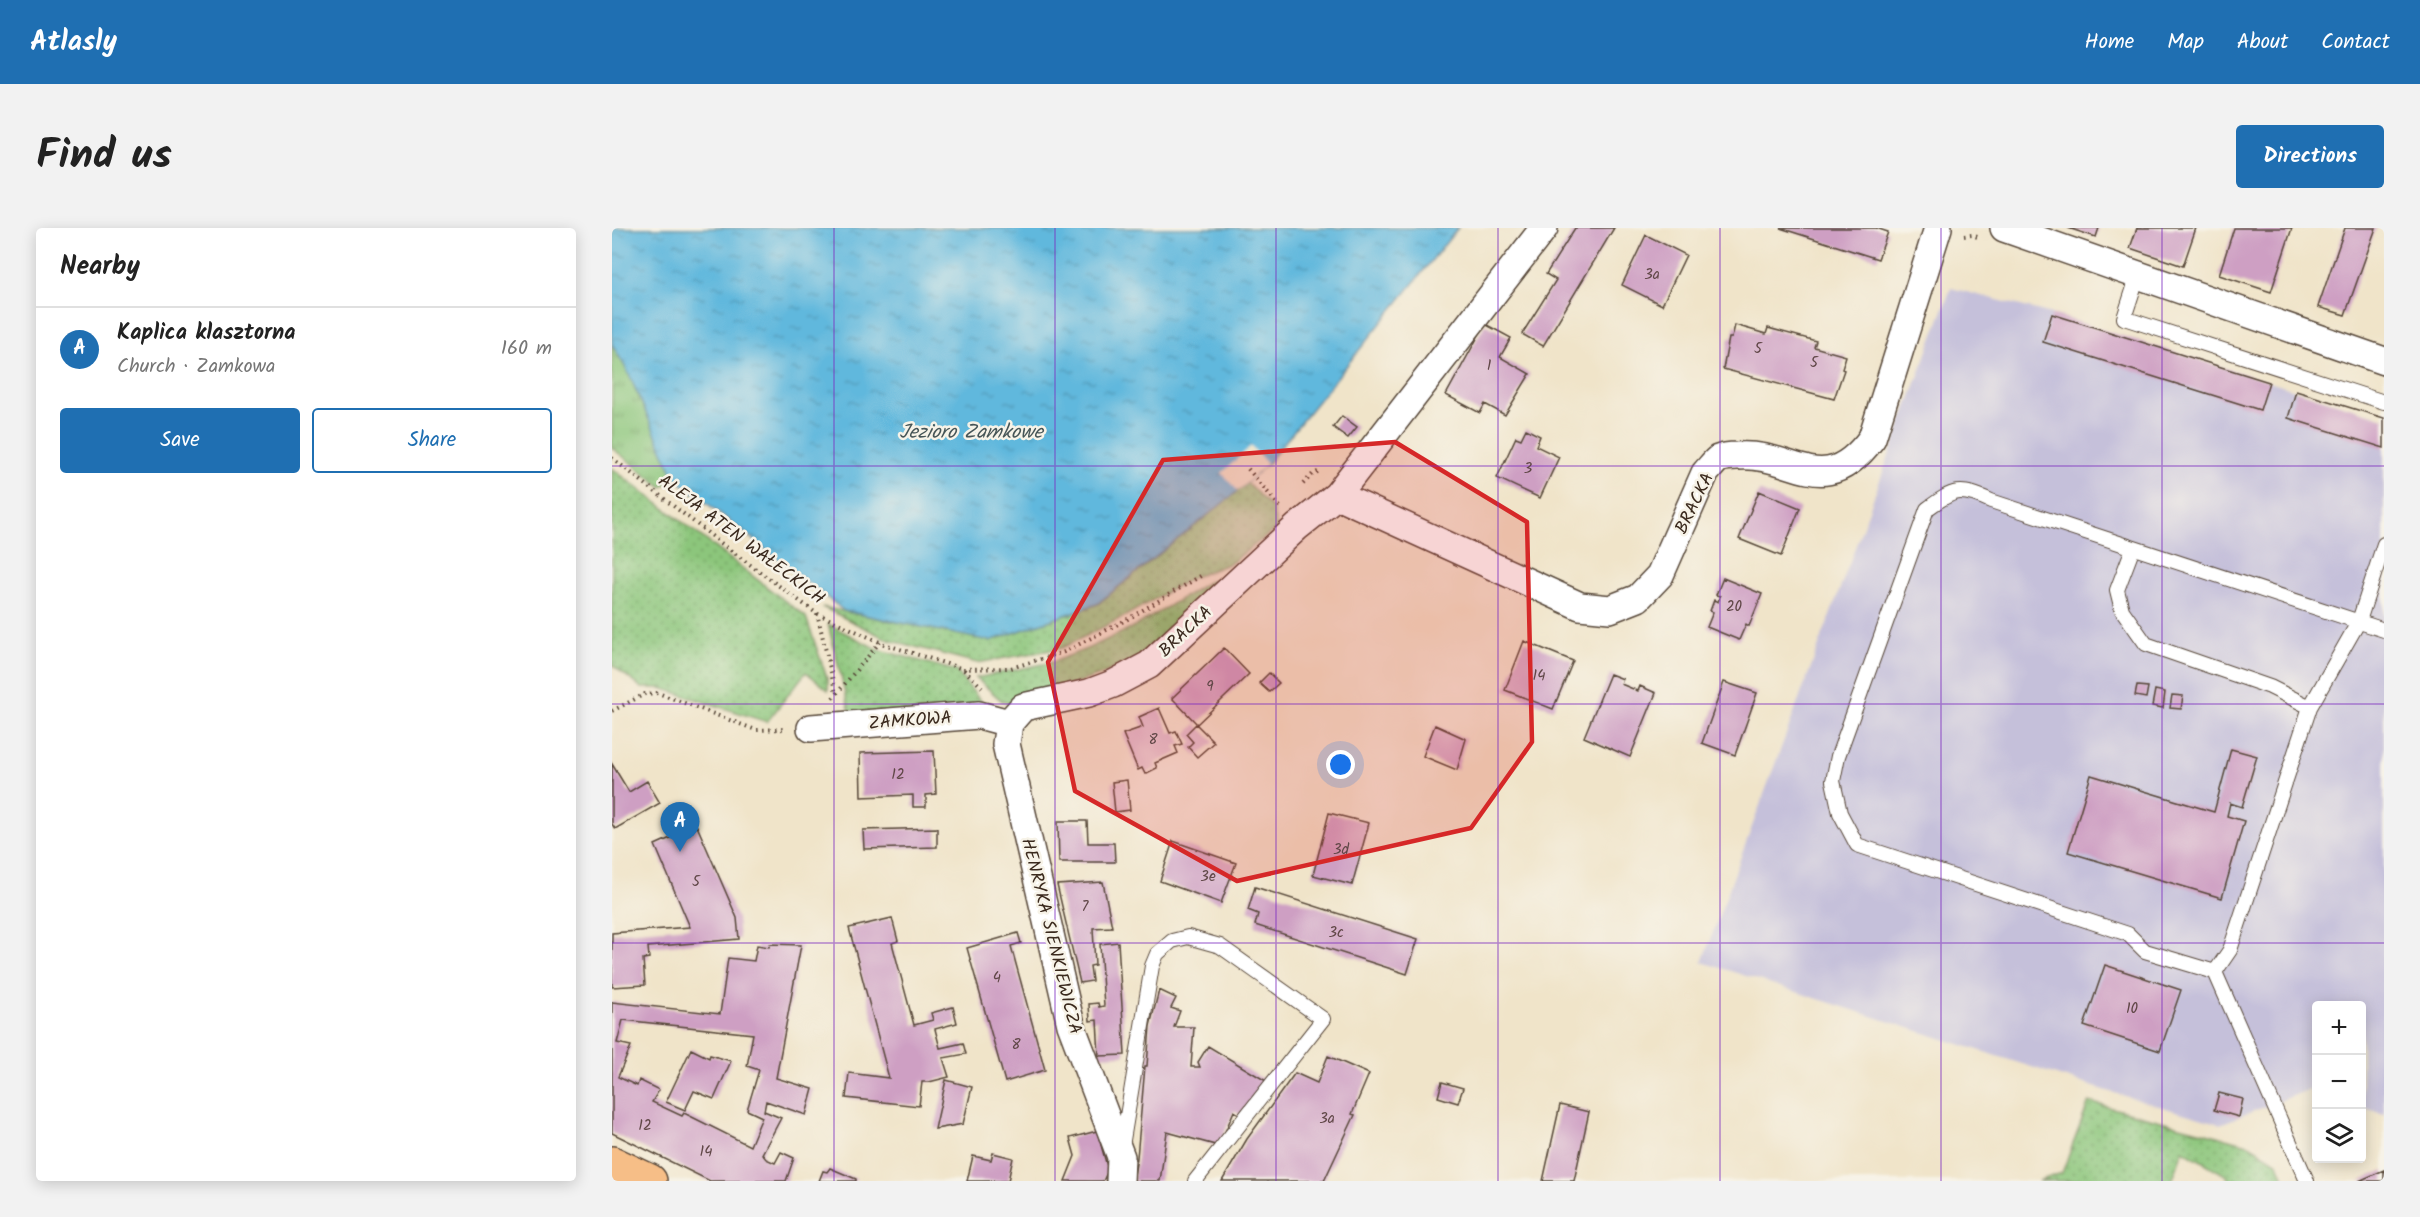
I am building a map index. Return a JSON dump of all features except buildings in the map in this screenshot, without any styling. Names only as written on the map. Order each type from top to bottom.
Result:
[{"type":"main road","points":[[612,1163],[650,1181]]},
{"type":"street","name":"BRACKA","points":[[1009,723],[1023,707],[1089,693],[1113,684],[1149,665],[1289,517],[1337,495],[1544,228]]},
{"type":"street","name":"BRACKA","points":[[1337,495],[1580,606],[1610,609],[1638,598],[1660,574],[1705,473],[1718,459],[1751,455],[1816,472],[1839,468],[1860,453],[1872,438],[1938,228]]},
{"type":"street","points":[[2004,228],[2384,361]]},
{"type":"street","name":"ZAMKOWA","points":[[811,728],[979,716],[1009,723]]},
{"type":"street","name":"HENRYKA SIENKIEWICZA","points":[[1009,723],[1006,744],[1071,1025],[1120,1169]]},
{"type":"lane","points":[[2138,275],[2124,318],[2384,402]]},
{"type":"lane","points":[[2307,1181],[2215,972],[2145,951],[2128,934],[1857,845],[1840,813],[1833,781],[1838,756],[1928,508],[1950,492],[1973,493],[1991,501],[2384,630]]},
{"type":"lane","points":[[2215,972],[2230,950],[2310,707],[2359,621],[2384,544]]},
{"type":"lane","points":[[2133,548],[2117,590],[2122,610],[2145,644],[2270,687],[2310,707]]},
{"type":"lane","points":[[1120,1169],[1146,997],[1157,954],[1172,941],[1188,937],[1220,946],[1323,1019],[1195,1181]]},
{"type":"path","points":[[1972,235],[1974,228]]},
{"type":"path","name":"ALEJA ATEN WAŁECKICH","points":[[612,458],[726,547],[816,613],[880,642],[963,669],[1011,668],[1064,652],[1126,620],[1210,569]]},
{"type":"path","points":[[1297,490],[1314,474],[1331,467],[1354,473]]},
{"type":"path","points":[[1248,469],[1289,517]]},
{"type":"path","points":[[1273,514],[1289,517]]},
{"type":"path","points":[[816,613],[844,724]]},
{"type":"path","points":[[612,711],[645,694],[658,693],[756,730],[811,728],[880,642]]},
{"type":"highlighted area","points":[[1395,442],[1527,522],[1532,742],[1471,828],[1237,881],[1075,791],[1048,662],[1163,460]]},
{"type":"shaded area","points":[[1951,288],[2052,314],[2384,418],[2384,1114],[2366,1108],[2366,1001],[2312,1001],[2312,1092],[2308,1090],[2220,1124],[2094,1087],[1702,962]]},
{"type":"green space","points":[[612,344],[627,370],[675,478],[662,487],[612,448]]},
{"type":"green space","points":[[612,468],[806,617],[828,681],[828,690],[806,672],[767,722],[661,688],[642,688],[612,665]]},
{"type":"green space","points":[[1247,483],[1272,508],[1277,528],[1231,563],[1191,578],[1125,616],[1062,648],[977,663],[889,640],[822,607],[990,641],[1098,604]]},
{"type":"green space","points":[[1224,579],[1143,656],[1100,675],[1013,705],[1002,701],[976,678],[1053,662],[1089,648],[1136,626],[1208,582]]},
{"type":"green space","points":[[828,624],[877,649],[956,671],[985,706],[851,717]]},
{"type":"green space","points":[[2089,1102],[2248,1144],[2278,1163],[2285,1181],[2229,1181],[2227,1176],[2183,1150],[2172,1181],[2038,1181],[2062,1173]]},
{"type":"water","name":"Jezioro Zamkowe","points":[[612,228],[1458,228],[1267,464],[1238,491],[1097,604],[990,641],[844,611],[675,478],[627,370],[612,344]]},
{"type":"pier","points":[[1251,446],[1267,464],[1238,491],[1222,473]]},
{"type":"place","name":"Kaplica klasztorna","points":[[680,852]]}]
